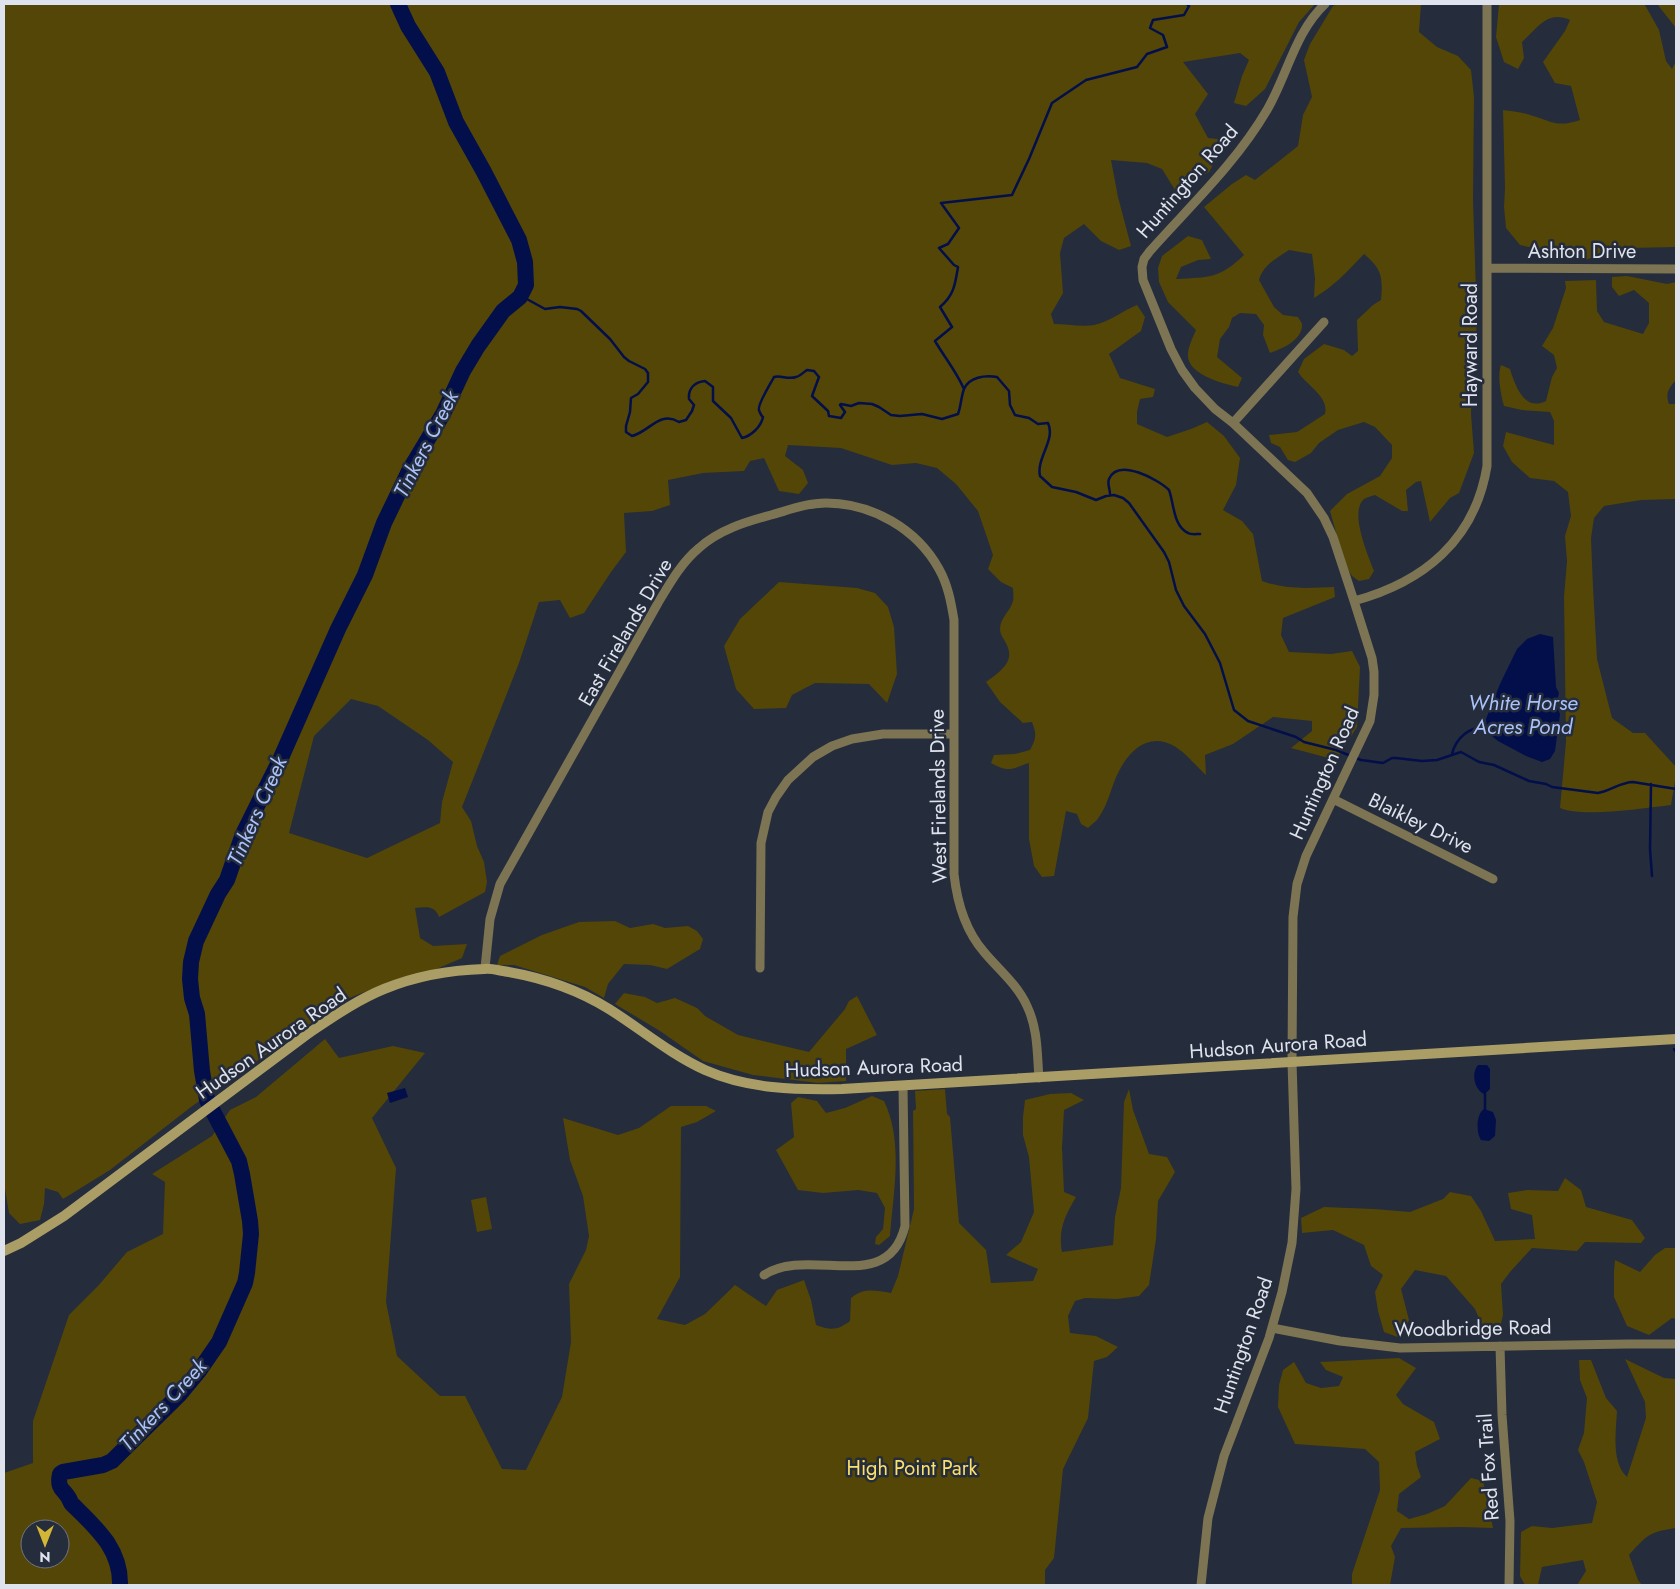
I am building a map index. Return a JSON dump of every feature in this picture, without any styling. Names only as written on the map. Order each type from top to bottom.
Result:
[{"type":"street","name":"Huntington Road","points":[[1201,1585],[1208,1518],[1224,1456],[1272,1328],[1286,1273],[1295,1217],[1296,1155],[1292,1062],[1293,917],[1297,884],[1306,856],[1370,721],[1374,695],[1374,672],[1372,658],[1333,537],[1324,518],[1315,503],[1291,477],[1233,423],[1215,409],[1195,388],[1182,370],[1148,295],[1143,280],[1142,267],[1144,259],[1150,251],[1247,141],[1274,97],[1303,32],[1312,17],[1325,4]]},
{"type":"street","name":"Hayward Road","points":[[1354,602],[1375,596],[1407,580],[1440,557],[1459,537],[1470,520],[1485,483],[1488,466],[1487,4]]},
{"type":"street","name":"Ashton Drive","points":[[1487,268],[1676,268]]},
{"type":"street","points":[[1233,423],[1324,322]]},
{"type":"street","name":"East Firelands Drive","points":[[486,968],[489,923],[500,884],[676,574],[688,559],[710,539],[729,528],[802,506],[824,503],[842,504],[871,511],[889,519],[911,534],[929,553],[940,570],[950,596],[954,620],[954,639]]},
{"type":"street","name":"West Firelands Drive","points":[[954,639],[954,874],[958,902],[964,919],[977,944],[1009,979],[1027,1007],[1036,1037],[1039,1078]]},
{"type":"street","points":[[760,968],[761,843],[768,812],[788,780],[813,757],[832,746],[852,739],[883,734],[954,734]]},
{"type":"street","name":"Blaikley Drive","points":[[1333,800],[1493,879]]},
{"type":"street","name":"Hudson Aurora Road","points":[[4,1250],[21,1243],[64,1216],[309,1033],[358,1002],[406,981],[439,974],[486,968],[538,978],[580,994],[609,1009],[681,1058],[706,1070],[760,1086],[786,1089],[903,1086],[1676,1039]]},
{"type":"street","points":[[764,1274],[781,1266],[870,1265],[886,1259],[898,1247],[903,1237],[905,1226],[903,1086]]},
{"type":"street","name":"Woodbridge Road","points":[[1272,1328],[1340,1341],[1400,1348],[1676,1344]]},
{"type":"street","name":"Red Fox Trail","points":[[1500,1346],[1502,1415],[1510,1521],[1509,1585]]},
{"type":"green space","points":[[4,4],[1315,4],[1299,22],[1265,89],[1246,106],[1234,103],[1249,60],[1240,53],[1183,62],[1208,94],[1195,114],[1208,138],[1227,140],[1209,172],[1175,190],[1162,169],[1147,163],[1111,160],[1118,197],[1131,246],[1119,250],[1101,241],[1084,224],[1064,238],[1060,253],[1063,293],[1051,314],[1054,324],[1089,326],[1105,321],[1137,305],[1145,317],[1141,331],[1109,354],[1120,378],[1155,389],[1153,397],[1140,399],[1137,424],[1167,437],[1207,422],[1224,436],[1240,458],[1236,485],[1223,510],[1242,521],[1253,534],[1262,581],[1289,587],[1334,587],[1335,597],[1283,618],[1281,635],[1289,652],[1331,654],[1352,651],[1360,667],[1357,727],[1336,760],[1291,748],[1312,731],[1312,721],[1273,717],[1233,744],[1205,755],[1206,775],[1174,746],[1165,742],[1149,742],[1135,750],[1124,763],[1116,777],[1102,812],[1097,820],[1088,828],[1081,824],[1077,814],[1066,811],[1054,876],[1042,877],[1034,866],[1029,839],[1029,763],[1006,769],[991,763],[994,755],[1015,754],[1030,750],[1035,737],[1032,722],[1023,723],[1000,702],[986,682],[1003,668],[1009,659],[1008,648],[1001,634],[1000,625],[1013,601],[1013,588],[1001,582],[988,569],[993,555],[978,511],[956,484],[937,468],[916,463],[892,465],[841,448],[788,445],[785,456],[803,470],[808,483],[799,494],[779,491],[764,458],[750,461],[744,471],[703,473],[668,480],[670,505],[652,511],[624,513],[626,552],[584,613],[570,618],[560,600],[539,602],[519,663],[462,807],[471,821],[477,846],[484,862],[487,882],[485,892],[439,917],[433,909],[426,907],[415,908],[420,938],[433,946],[467,944],[462,958],[432,971],[398,979],[344,1000],[191,1107],[110,1170],[63,1199],[58,1192],[45,1188],[40,1220],[20,1224],[9,1213],[4,1183]],"holes":[[[351,699],[378,706],[428,740],[453,762],[442,802],[440,823],[367,858],[289,833],[314,736]]]},
{"type":"green space","points":[[1338,4],[1421,4],[1419,32],[1437,47],[1458,56],[1471,70],[1474,97],[1473,201],[1477,322],[1471,414],[1474,453],[1459,493],[1450,498],[1430,522],[1421,481],[1416,482],[1406,490],[1408,511],[1402,511],[1375,495],[1364,499],[1358,513],[1359,523],[1364,545],[1374,571],[1369,579],[1359,581],[1352,576],[1345,565],[1330,511],[1347,494],[1380,476],[1392,458],[1392,445],[1375,427],[1364,422],[1338,430],[1319,443],[1311,453],[1295,462],[1288,460],[1280,447],[1271,443],[1269,435],[1297,432],[1325,414],[1324,402],[1321,396],[1298,372],[1304,359],[1324,344],[1344,350],[1352,356],[1358,351],[1357,320],[1381,300],[1381,279],[1375,264],[1364,254],[1334,283],[1314,298],[1315,278],[1312,254],[1289,250],[1271,262],[1259,280],[1274,307],[1283,315],[1298,317],[1302,324],[1301,330],[1291,343],[1270,353],[1263,335],[1264,325],[1256,314],[1240,313],[1232,318],[1229,327],[1220,339],[1217,357],[1242,378],[1238,387],[1206,377],[1192,367],[1188,353],[1196,330],[1168,302],[1159,282],[1158,268],[1162,256],[1188,236],[1202,240],[1211,259],[1198,260],[1181,267],[1176,279],[1206,277],[1220,273],[1228,269],[1244,255],[1204,207],[1246,175],[1255,180],[1298,146],[1303,115],[1312,97],[1304,60],[1310,44],[1333,6]]},
{"type":"green space","points":[[1499,4],[1645,5],[1659,30],[1666,61],[1672,69],[1676,61],[1676,247],[1609,250],[1586,260],[1520,245],[1506,228],[1503,110],[1523,113],[1559,124],[1580,120],[1571,86],[1555,83],[1543,62],[1565,31],[1570,20],[1555,17],[1538,26],[1522,42],[1524,58],[1518,69],[1504,62],[1496,37]]},
{"type":"green space","points":[[1657,4],[1676,4],[1676,28]]},
{"type":"green space","points":[[1627,276],[1667,284],[1676,282],[1676,380],[1670,388],[1667,397],[1669,404],[1676,404],[1676,499],[1641,500],[1604,506],[1594,518],[1591,538],[1597,659],[1612,718],[1633,733],[1645,733],[1676,767],[1676,777],[1671,805],[1598,812],[1570,811],[1560,808],[1566,742],[1564,597],[1567,561],[1565,536],[1571,516],[1568,492],[1554,481],[1530,478],[1512,462],[1503,446],[1506,432],[1554,445],[1554,421],[1550,412],[1522,410],[1504,406],[1499,374],[1501,365],[1510,369],[1518,389],[1526,400],[1532,403],[1546,401],[1552,377],[1557,368],[1554,355],[1542,346],[1553,328],[1566,288],[1565,281],[1596,280],[1597,311],[1604,322],[1643,334],[1649,323],[1649,303],[1634,290],[1619,296],[1612,287],[1612,277]]},
{"type":"green space","points":[[779,582],[857,588],[875,593],[888,607],[894,627],[897,674],[887,703],[869,684],[815,683],[792,695],[786,708],[754,709],[736,689],[724,646],[740,619]]},
{"type":"green space","points":[[615,921],[630,928],[653,924],[665,928],[688,926],[697,931],[703,939],[700,949],[667,969],[650,965],[624,964],[608,984],[604,998],[585,987],[514,965],[497,965],[500,956],[542,935],[579,922]]},
{"type":"green space","points":[[624,993],[645,997],[657,1003],[675,998],[697,1008],[705,1016],[738,1035],[809,1052],[845,1009],[849,1001],[857,996],[877,1035],[846,1049],[846,1081],[818,1083],[753,1075],[703,1061],[660,1031],[615,1004]]},
{"type":"green space","name":"High Point Park","points":[[325,1039],[339,1058],[393,1046],[425,1053],[372,1118],[396,1168],[386,1302],[397,1356],[440,1396],[465,1396],[502,1469],[526,1470],[562,1397],[571,1342],[569,1284],[586,1250],[589,1236],[583,1196],[570,1160],[563,1118],[618,1135],[639,1128],[671,1106],[706,1106],[716,1111],[697,1122],[681,1127],[680,1277],[657,1319],[685,1325],[705,1314],[735,1285],[766,1306],[777,1290],[804,1280],[811,1300],[816,1325],[833,1329],[841,1327],[850,1321],[851,1298],[866,1291],[891,1293],[898,1276],[914,1209],[913,1111],[916,1109],[915,1091],[945,1089],[947,1114],[950,1117],[959,1223],[986,1250],[991,1283],[1033,1281],[1038,1269],[1006,1255],[1021,1242],[1034,1212],[1029,1157],[1023,1135],[1025,1100],[1050,1094],[1071,1093],[1084,1100],[1064,1110],[1062,1148],[1064,1192],[1076,1197],[1063,1223],[1061,1236],[1062,1252],[1113,1245],[1115,1217],[1121,1188],[1124,1102],[1129,1089],[1133,1110],[1149,1154],[1167,1157],[1175,1172],[1158,1201],[1156,1239],[1149,1285],[1139,1296],[1117,1299],[1085,1298],[1075,1301],[1068,1316],[1070,1333],[1096,1336],[1118,1347],[1107,1357],[1094,1361],[1088,1418],[1063,1469],[1054,1558],[1045,1570],[1045,1585],[4,1585],[4,1473],[33,1463],[33,1421],[69,1315],[98,1286],[127,1252],[163,1234],[165,1182],[152,1174],[212,1136],[230,1110],[256,1097]]},
{"type":"green space","points":[[872,1096],[884,1101],[890,1117],[894,1133],[896,1168],[890,1236],[879,1245],[875,1244],[876,1237],[883,1229],[885,1208],[877,1193],[858,1190],[823,1193],[798,1190],[776,1150],[794,1137],[791,1103],[798,1097],[817,1101],[826,1113],[845,1108]]},
{"type":"green space","points":[[1565,1178],[1581,1190],[1586,1207],[1632,1220],[1645,1238],[1641,1243],[1585,1242],[1577,1251],[1532,1248],[1501,1284],[1503,1315],[1500,1327],[1485,1332],[1475,1309],[1446,1276],[1415,1270],[1401,1289],[1409,1320],[1400,1338],[1384,1332],[1375,1292],[1383,1275],[1371,1266],[1364,1245],[1333,1230],[1302,1233],[1301,1218],[1324,1207],[1410,1212],[1443,1199],[1450,1192],[1471,1196],[1481,1211],[1495,1241],[1535,1239],[1532,1215],[1511,1209],[1508,1193],[1528,1190],[1558,1191]]},
{"type":"green space","points":[[486,1197],[492,1229],[477,1232],[471,1200]]},
{"type":"green space","points":[[1665,1248],[1676,1248],[1676,1319],[1672,1318],[1649,1335],[1627,1326],[1614,1297],[1615,1260],[1640,1272],[1655,1255]]},
{"type":"green space","points":[[1399,1358],[1416,1368],[1396,1395],[1403,1404],[1434,1422],[1440,1439],[1415,1452],[1421,1477],[1399,1494],[1397,1511],[1409,1519],[1445,1506],[1471,1478],[1483,1481],[1493,1528],[1401,1528],[1391,1546],[1395,1557],[1390,1585],[1352,1585],[1352,1574],[1380,1490],[1379,1462],[1365,1449],[1295,1444],[1278,1407],[1279,1385],[1283,1370],[1294,1362],[1306,1383],[1321,1388],[1339,1386],[1343,1377],[1326,1370],[1320,1362]]},
{"type":"green space","points":[[1625,1359],[1664,1378],[1676,1379],[1676,1528],[1654,1533],[1640,1543],[1629,1555],[1638,1580],[1642,1585],[1577,1585],[1586,1571],[1583,1560],[1542,1567],[1538,1585],[1525,1585],[1520,1576],[1521,1532],[1532,1526],[1552,1528],[1592,1523],[1597,1502],[1584,1462],[1578,1450],[1584,1433],[1587,1398],[1580,1380],[1579,1360],[1591,1360],[1606,1398],[1617,1411],[1617,1455],[1622,1471],[1627,1477],[1646,1418],[1645,1402]]},
{"type":"water","name":"White Horse Acres Pond","points":[[1540,634],[1553,637],[1556,687],[1559,693],[1556,705],[1560,714],[1555,751],[1550,759],[1542,762],[1498,741],[1488,733],[1486,719],[1517,649],[1527,639]]},
{"type":"water","points":[[1478,1065],[1487,1065],[1490,1069],[1490,1089],[1484,1094],[1478,1088],[1475,1081],[1474,1076]]},
{"type":"water","points":[[405,1088],[408,1097],[390,1103],[387,1093]]},
{"type":"water","points":[[1484,1109],[1493,1112],[1496,1120],[1495,1136],[1489,1141],[1481,1140],[1478,1133],[1479,1115]]},
{"type":"waterway","name":"Tinkers Creek","points":[[120,1585],[119,1572],[111,1549],[105,1539],[71,1503],[59,1484],[60,1474],[103,1465],[112,1461],[180,1394],[219,1342],[245,1283],[247,1273],[251,1234],[242,1174],[239,1161],[207,1100],[202,1071],[197,1014],[192,998],[190,979],[191,962],[196,941],[218,894],[227,880],[243,834],[280,760],[338,629],[365,575],[384,523],[410,469],[443,414],[463,371],[478,346],[503,311],[520,297],[526,285],[525,262],[519,240],[456,122],[437,72],[408,26],[398,4]]},
{"type":"waterway","points":[[964,389],[935,341],[952,327],[940,307],[953,289],[958,267],[939,248],[948,244],[959,228],[941,203],[1012,195],[1052,103],[1086,80],[1137,67],[1147,54],[1167,47],[1163,35],[1150,28],[1153,20],[1184,15],[1189,6],[1187,4]]},
{"type":"waterway","points":[[525,298],[545,309],[560,307],[581,311],[610,339],[624,357],[645,369],[648,373],[648,382],[638,394],[631,398],[626,432],[632,436],[660,420],[672,419],[679,422],[686,420],[694,405],[689,399],[691,389],[695,384],[705,381],[713,387],[713,401],[731,418],[742,438],[758,428],[763,417],[759,412],[759,407],[774,377],[793,378],[807,370],[814,371],[819,377],[812,396],[828,411],[829,416],[841,418],[845,412],[841,404],[851,406],[859,403],[872,404],[891,415],[922,414],[942,419],[958,414],[964,389],[973,379],[987,376],[997,377],[1009,391],[1010,405],[1015,415],[1029,418],[1038,424],[1048,423],[1050,436],[1041,463],[1040,476],[1052,487],[1076,492],[1096,500],[1114,495],[1123,498],[1129,503],[1164,552],[1169,562],[1176,590],[1184,606],[1205,634],[1220,663],[1234,710],[1248,721],[1296,737],[1304,742],[1336,750],[1361,760],[1383,763],[1392,758],[1422,761],[1437,760],[1461,752],[1479,762],[1494,765],[1529,781],[1552,787],[1598,793],[1624,783],[1633,782],[1676,789]]},
{"type":"waterway","points":[[1110,494],[1108,481],[1114,473],[1121,470],[1139,472],[1157,481],[1169,490],[1177,520],[1183,530],[1191,534],[1200,534]]},
{"type":"waterway","points":[[1452,754],[1460,738],[1475,728],[1487,726]]},
{"type":"waterway","points":[[1651,784],[1650,849],[1652,876]]},
{"type":"waterway","points":[[1485,1093],[1485,1109]]}]
